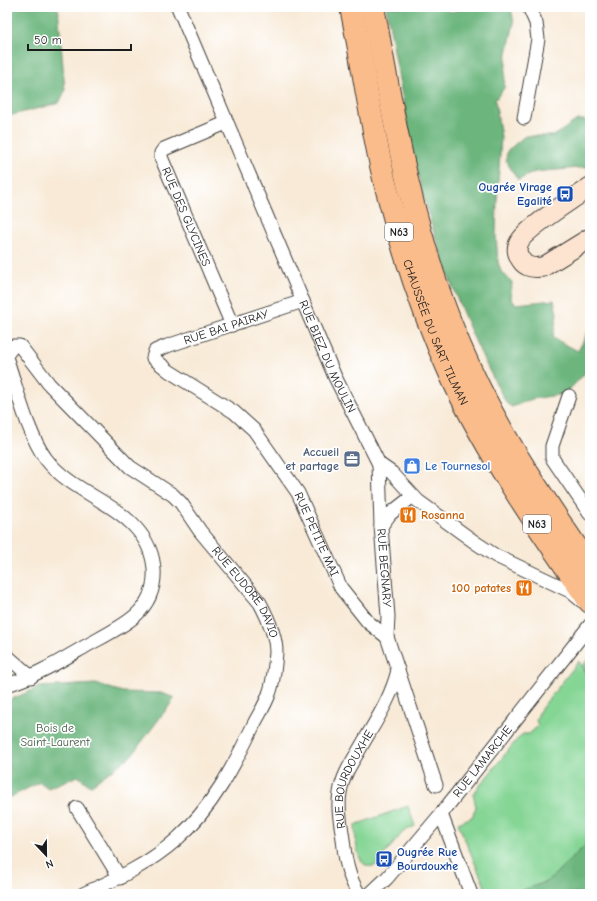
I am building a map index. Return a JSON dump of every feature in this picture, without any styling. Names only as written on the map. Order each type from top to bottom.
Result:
[{"type":"highway","name":"CHAUSSÉE DU SART TILMAN","points":[[352,7],[385,182],[408,263],[429,320],[454,380],[495,438],[557,519],[590,567]]},
{"type":"highway","name":"CHAUSSÉE DU SART TILMAN","points":[[373,7],[405,176],[427,255],[452,323],[474,376],[495,438],[541,530],[590,602]]},
{"type":"street","name":"RUE BIEZ DU MOULIN","points":[[178,7],[335,377],[379,464],[392,473],[413,496],[426,507],[496,556],[570,590],[583,602],[590,612]]},
{"type":"street","points":[[524,118],[538,39],[536,23],[529,7]]},
{"type":"street","name":"RUE DES GLYCINES","points":[[226,123],[164,149],[161,157],[232,325]]},
{"type":"street","points":[[590,187],[526,233],[518,244],[517,252],[520,260],[526,266],[534,268],[543,267],[590,238]]},
{"type":"street","name":"RUE BAI PAIRAY","points":[[153,358],[155,351],[166,346],[303,301]]},
{"type":"street","name":"RUE EUDORE DAVIO","points":[[7,354],[13,346],[20,346],[49,384],[130,467],[173,495],[181,503],[200,530],[251,591],[266,615],[274,636],[276,651],[269,696],[219,790],[199,817],[176,840],[141,866],[120,878],[83,894]]},
{"type":"street","name":"RUE PETITE MAI","points":[[153,358],[169,371],[234,412],[254,430],[298,493],[341,588],[368,622],[387,637]]},
{"type":"street","points":[[7,360],[34,437],[45,458],[66,479],[134,526],[146,542],[155,565],[155,575],[148,601],[135,616],[31,677],[7,684]]},
{"type":"street","points":[[570,396],[552,446],[552,458],[590,514]]},
{"type":"street","name":"RUE BEGNARY","points":[[379,464],[381,526],[388,616],[387,637],[436,785]]},
{"type":"street","points":[[381,526],[390,514],[413,496]]},
{"type":"street","name":"RUE LAMARCHE","points":[[370,894],[387,878],[441,814],[590,625]]},
{"type":"street","points":[[7,656],[31,677]]},
{"type":"street","name":"RUE BOURDOUXHE","points":[[359,894],[350,878],[346,866],[339,812],[340,793],[346,772],[386,703],[394,685],[398,670]]},
{"type":"street","points":[[77,808],[120,878]]},
{"type":"street","points":[[441,814],[471,894]]},
{"type":"green space","points":[[7,7],[58,7],[65,91],[59,103],[8,116],[7,119]]},
{"type":"green space","points":[[386,7],[448,7],[450,12],[468,7],[511,8],[514,23],[507,53],[504,88],[495,100],[501,137],[496,235],[498,262],[501,271],[512,282],[511,299],[516,304],[554,300],[557,314],[553,338],[578,351],[590,328],[590,368],[565,394],[532,399],[512,407],[507,404],[481,354],[469,328],[439,249],[423,195],[407,125]]},
{"type":"green space","points":[[577,120],[584,120],[590,125],[590,167],[535,172],[518,180],[506,161],[507,151],[525,136],[554,136]]},
{"type":"green space","points":[[590,657],[590,683],[581,666]]},
{"type":"green space","points":[[579,661],[590,683],[590,841],[548,881],[513,894],[488,894],[458,823],[472,817],[476,807],[473,794],[519,737],[523,734],[529,734],[538,726],[536,720],[540,710]]},
{"type":"green space","name":"Bois de Saint-Laurent","points":[[96,684],[123,692],[161,693],[175,698],[131,756],[90,786],[78,776],[48,788],[40,782],[7,799],[7,701],[40,687]]},
{"type":"green space","points":[[408,806],[415,826],[403,832],[375,866],[368,866],[364,864],[360,859],[356,845],[355,825]]},
{"type":"green space","points":[[590,841],[590,894],[513,894],[548,881]]},
{"type":"place","name":"Ougrée Virage Egalité","points":[[565,194]]},
{"type":"place","name":"Accueil et partage","points":[[352,459]]},
{"type":"place","name":"Le Tournesol","points":[[412,466]]},
{"type":"place","name":"Rosanna","points":[[408,515]]},
{"type":"place","name":"100 patates","points":[[524,588]]},
{"type":"place","name":"Ougrée Rue Bourdouxhe","points":[[384,859]]}]
